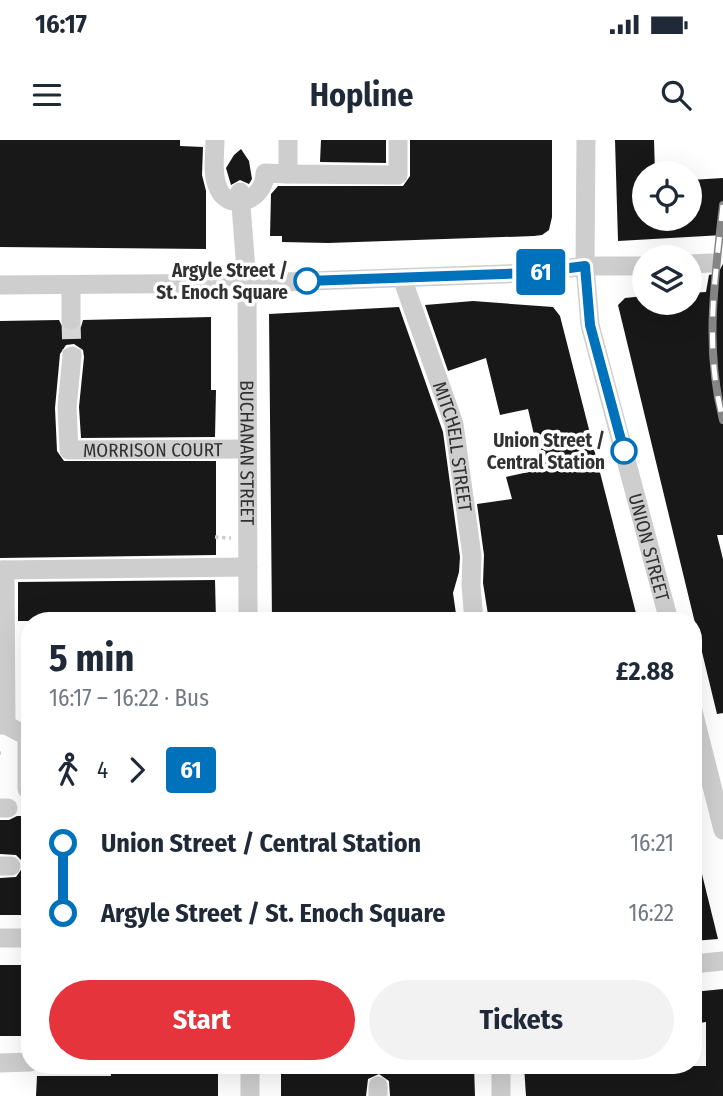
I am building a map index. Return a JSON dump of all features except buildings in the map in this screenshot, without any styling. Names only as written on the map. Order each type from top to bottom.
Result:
[{"type":"street","points":[[215,140],[217,185],[226,197],[254,198],[263,186],[265,173],[398,175],[398,140]]},
{"type":"street","points":[[288,140],[288,174]]},
{"type":"street","name":"UNION STREET","points":[[586,140],[585,266],[590,325],[667,612]]},
{"type":"street","name":"BUCHANAN STREET","points":[[240,197],[247,283],[248,612]]},
{"type":"street","points":[[702,263],[711,263]]},
{"type":"street","points":[[0,285],[247,283],[531,273],[585,266],[632,266]]},
{"type":"street","name":"MITCHELL STREET","points":[[402,278],[454,424],[472,556],[473,612]]},
{"type":"street","points":[[71,285],[71,320]]},
{"type":"street","name":"MORRISON COURT","points":[[72,356],[67,407],[69,450],[247,449]]},
{"type":"street","points":[[21,733],[3,725],[3,570],[248,567]]},
{"type":"street","points":[[702,747],[723,830]]},
{"type":"street","points":[[0,938],[21,938]]},
{"type":"street","points":[[702,963],[723,961]]},
{"type":"street","points":[[0,1063],[21,1062]]},
{"type":"street","points":[[250,1074],[250,1096]]},
{"type":"street","points":[[501,1074],[501,1096]]},
{"type":"tunnel","points":[[71,320],[72,356]]},
{"type":"railway","points":[[723,205],[713,312],[714,366],[723,420]]},
{"type":"bus line","name":"61","points":[[307,281],[531,273],[585,266],[590,325],[624,451]]},
{"type":"place","name":"Argyle Street / St. Enoch Square","points":[[307,281]]},
{"type":"place","name":"Union Street / Central Station","points":[[624,451]]}]
